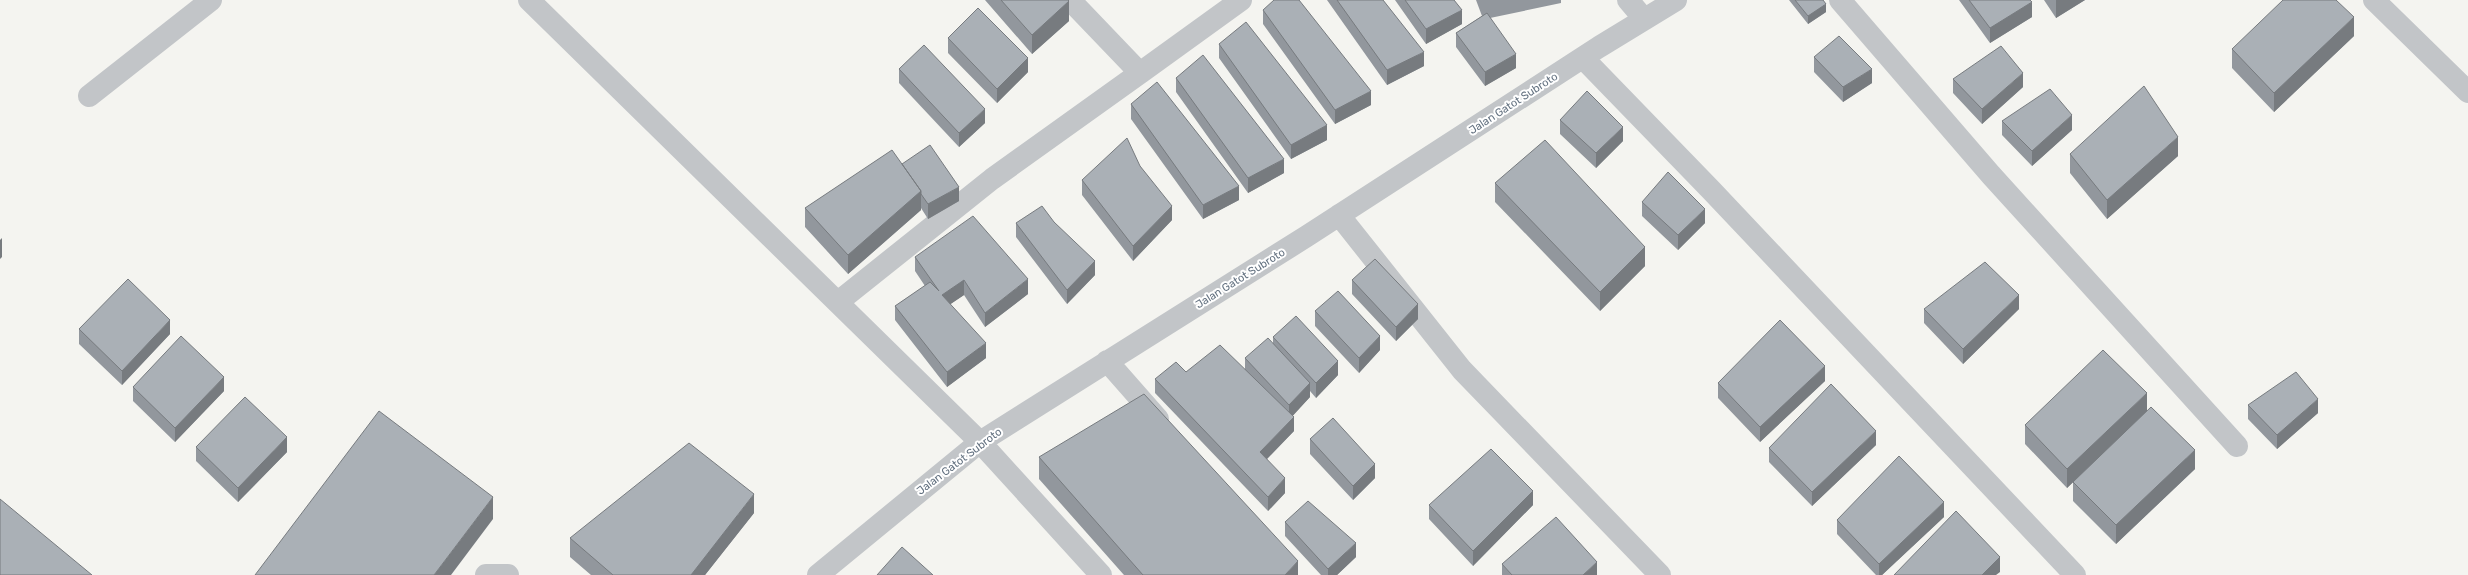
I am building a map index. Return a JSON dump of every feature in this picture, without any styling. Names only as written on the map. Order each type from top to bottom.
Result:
[{"type":"street","points":[[89,96],[211,0]]},
{"type":"street","points":[[529,0],[980,442],[1101,575]]},
{"type":"street","points":[[1070,0],[1140,73]]},
{"type":"street","points":[[838,302],[992,179],[1242,0]]},
{"type":"street","points":[[1628,0],[1644,19]]},
{"type":"street","name":"Jalan Gatot Subroto","points":[[818,575],[980,442],[1676,0]]},
{"type":"street","points":[[1840,0],[1991,175],[2237,446]]},
{"type":"street","points":[[2374,0],[2468,92]]},
{"type":"street","points":[[1583,58],[1711,190],[2075,575]]},
{"type":"street","points":[[1339,215],[1462,370],[1660,575]]},
{"type":"street","points":[[1107,361],[1170,432]]},
{"type":"street","points":[[486,575],[508,575]]},
{"type":"building","points":[[1001,0],[1068,0],[1069,1],[1032,35]]},
{"type":"building","points":[[1274,0],[1299,0],[1371,91],[1335,110],[1263,10]]},
{"type":"building","points":[[1337,0],[1383,0],[1424,52],[1387,70]]},
{"type":"building","points":[[1405,0],[1454,0],[1462,10],[1426,29]]},
{"type":"building","points":[[1795,0],[1823,0],[1826,4],[1808,16]]},
{"type":"building","points":[[1969,0],[2030,0],[2032,2],[1990,28]]},
{"type":"building","points":[[2283,0],[2336,0],[2354,17],[2274,93],[2232,49]]},
{"type":"building","points":[[978,8],[1028,58],[997,89],[948,38]]},
{"type":"building","points":[[1487,13],[1516,54],[1485,72],[1456,33]]},
{"type":"building","points":[[1246,22],[1327,125],[1291,145],[1219,44]]},
{"type":"building","points":[[1839,36],[1872,69],[1843,87],[1814,57]]},
{"type":"building","points":[[924,45],[985,109],[959,133],[899,69]]},
{"type":"building","points":[[2001,46],[2023,73],[1982,109],[1953,79]]},
{"type":"building","points":[[1203,55],[1284,159],[1248,178],[1176,78]]},
{"type":"building","points":[[1157,82],[1239,186],[1203,205],[1131,104]]},
{"type":"building","points":[[2144,86],[2178,137],[2107,200],[2070,154]]},
{"type":"building","points":[[2050,89],[2072,115],[2032,151],[2002,121]]},
{"type":"building","points":[[1587,91],[1623,127],[1596,153],[1560,120]]},
{"type":"building","points":[[1127,138],[1140,166],[1172,206],[1133,246],[1082,180]]},
{"type":"building","points":[[1545,140],[1645,247],[1600,292],[1495,183]]},
{"type":"building","points":[[930,145],[959,187],[928,204],[921,194],[921,191],[902,164]]},
{"type":"building","points":[[892,150],[921,191],[848,255],[805,208]]},
{"type":"building","points":[[1668,172],[1705,209],[1678,235],[1642,202]]},
{"type":"building","points":[[1042,206],[1054,222],[1095,261],[1067,290],[1016,223]]},
{"type":"building","points":[[973,216],[1028,279],[985,313],[964,280],[942,295],[986,343],[947,372],[895,306],[930,282],[939,291],[915,257]]},
{"type":"building","points":[[1375,259],[1418,304],[1396,327],[1352,280]]},
{"type":"building","points":[[1985,262],[2019,295],[1963,349],[1924,309]]},
{"type":"building","points":[[128,279],[170,320],[122,371],[79,329]]},
{"type":"building","points":[[1338,291],[1380,336],[1359,358],[1315,311]]},
{"type":"building","points":[[1296,316],[1338,361],[1316,383],[1273,337]]},
{"type":"building","points":[[1780,320],[1825,366],[1760,427],[1718,383]]},
{"type":"building","points":[[181,336],[224,377],[175,428],[133,387]]},
{"type":"building","points":[[1268,338],[1310,383],[1289,405],[1245,358]]},
{"type":"building","points":[[1220,345],[1294,417],[1260,452],[1285,478],[1268,497],[1155,379],[1176,362],[1186,372]]},
{"type":"building","points":[[2103,350],[2147,393],[2067,469],[2025,425]]},
{"type":"building","points":[[2296,372],[2318,399],[2277,435],[2248,405]]},
{"type":"building","points":[[1831,384],[1876,431],[1812,492],[1769,448]]},
{"type":"building","points":[[1144,394],[1298,561],[1285,575],[1143,575],[1039,457]]},
{"type":"building","points":[[245,397],[287,437],[238,488],[196,447]]},
{"type":"building","points":[[2151,407],[2195,450],[2116,525],[2073,482]]},
{"type":"building","points":[[379,411],[493,497],[434,575],[255,575]]},
{"type":"building","points":[[1333,418],[1375,464],[1353,486],[1310,439]]},
{"type":"building","points":[[689,443],[754,494],[691,575],[613,575],[570,538]]},
{"type":"building","points":[[1491,449],[1533,491],[1473,551],[1429,505]]},
{"type":"building","points":[[1899,456],[1944,502],[1879,564],[1837,520]]},
{"type":"building","points":[[0,499],[92,575],[0,575]]},
{"type":"building","points":[[1308,501],[1356,543],[1328,569],[1285,522]]},
{"type":"building","points":[[1956,511],[2000,557],[1982,575],[1894,575]]},
{"type":"building","points":[[1556,517],[1597,562],[1583,575],[1512,575],[1502,564]]},
{"type":"building","points":[[902,547],[933,575],[877,575]]}]
